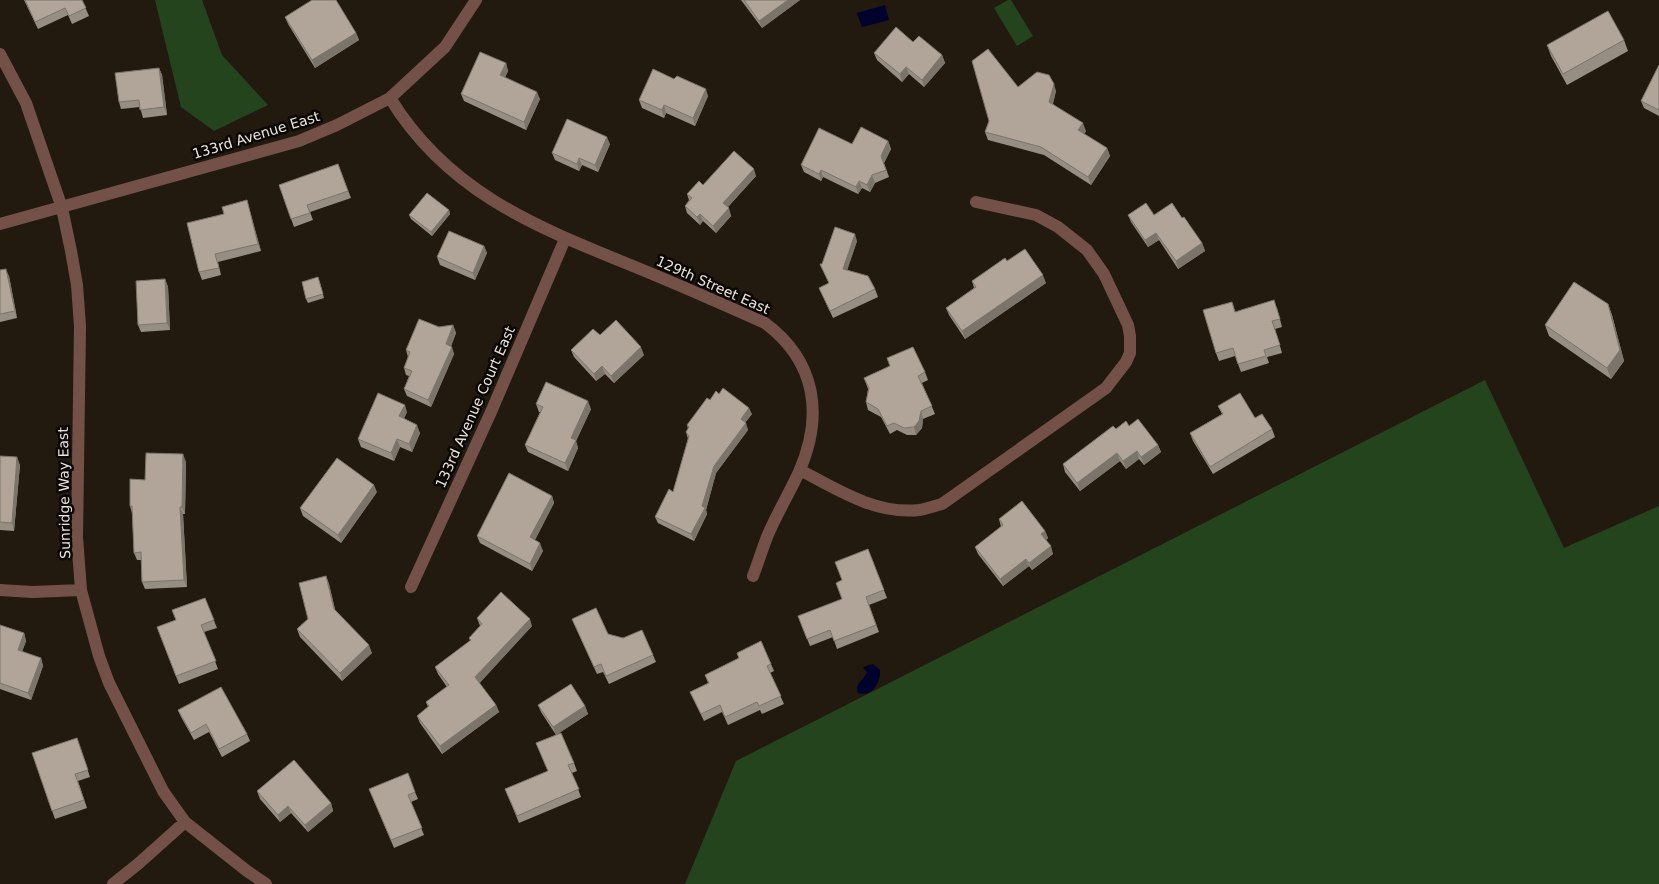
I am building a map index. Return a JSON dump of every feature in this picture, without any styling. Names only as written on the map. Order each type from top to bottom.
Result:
[{"type":"street","name":"133rd Avenue East","points":[[0,224],[299,140],[337,125],[390,98],[445,47],[476,0]]},
{"type":"street","name":"Sunridge Way East","points":[[0,54],[26,103],[62,208],[77,285],[80,326],[77,528],[82,590],[99,656],[109,683],[163,791],[185,822],[265,883]]},
{"type":"street","name":"129th Street East","points":[[390,98],[402,119],[425,147],[473,188],[502,207],[565,239],[765,323],[797,355],[811,387],[813,405],[808,447],[800,470],[767,537],[753,576]]},
{"type":"street","points":[[800,470],[864,502],[894,510],[919,510],[942,504],[1106,388],[1120,372],[1130,353],[1128,325],[1104,274],[1087,250],[1058,226],[1036,215],[976,202]]},
{"type":"street","name":"133rd Avenue Court East","points":[[411,587],[491,412],[565,239]]},
{"type":"street","points":[[0,590],[32,592],[82,590]]},
{"type":"street","points":[[112,884],[138,864],[185,822]]},
{"type":"green space","points":[[155,0],[202,0],[222,55],[268,105],[214,131],[181,107]]},
{"type":"green space","points":[[1011,0],[1033,36],[1017,46],[994,8]]},
{"type":"green space","points":[[1485,380],[1564,548],[1659,506],[1659,884],[685,884],[736,761]]},
{"type":"water","points":[[885,5],[889,20],[862,27],[857,13]]},
{"type":"water","points":[[873,664],[880,670],[875,688],[867,693],[858,693],[857,687],[867,672],[863,668]]},
{"type":"building","points":[[25,0],[82,0],[86,8],[69,16],[65,8],[35,22]]},
{"type":"building","points":[[312,0],[336,0],[356,33],[312,60],[285,17]]},
{"type":"building","points":[[744,0],[788,0],[759,21]]},
{"type":"building","points":[[1608,11],[1624,40],[1563,74],[1547,45]]},
{"type":"building","points":[[896,27],[913,42],[919,36],[942,55],[922,80],[906,67],[900,74],[874,53]]},
{"type":"building","points":[[988,49],[1018,87],[1037,72],[1049,75],[1054,84],[1049,102],[1083,123],[1078,130],[1107,148],[1088,177],[1041,147],[985,132],[989,121],[972,61]]},
{"type":"building","points":[[480,52],[506,63],[500,75],[537,92],[524,122],[461,94]]},
{"type":"building","points":[[1659,65],[1659,110],[1641,101]]},
{"type":"building","points":[[159,68],[164,107],[140,110],[139,100],[119,102],[115,73]]},
{"type":"building","points":[[653,69],[674,79],[677,76],[706,89],[693,118],[664,105],[662,110],[639,100]]},
{"type":"building","points":[[567,119],[607,137],[595,165],[579,158],[577,164],[552,153]]},
{"type":"building","points":[[861,127],[888,141],[881,156],[886,170],[872,175],[867,185],[859,181],[856,187],[821,170],[819,174],[801,165],[819,128],[852,144]]},
{"type":"building","points":[[734,151],[754,169],[723,203],[729,208],[713,226],[700,214],[697,217],[685,206],[692,198],[687,194],[699,181],[703,185]]},
{"type":"building","points":[[338,164],[348,191],[307,205],[310,213],[291,219],[279,185]]},
{"type":"building","points":[[427,193],[449,210],[431,232],[409,215]]},
{"type":"building","points":[[247,200],[258,244],[215,254],[219,268],[199,272],[187,223],[224,214],[222,207]]},
{"type":"building","points":[[1146,203],[1154,215],[1172,203],[1202,243],[1176,261],[1156,233],[1145,240],[1128,215]]},
{"type":"building","points":[[835,227],[855,234],[843,269],[868,276],[875,289],[830,311],[819,288],[829,283],[820,264],[822,264]]},
{"type":"building","points":[[449,231],[484,246],[473,273],[437,257]]},
{"type":"building","points":[[1025,249],[1043,275],[962,331],[946,308],[976,287],[972,281],[1005,258],[1007,261]]},
{"type":"building","points":[[6,269],[15,311],[0,314],[0,270]]},
{"type":"building","points":[[318,277],[323,294],[306,299],[302,282]]},
{"type":"building","points":[[165,279],[167,323],[138,325],[136,281]]},
{"type":"building","points":[[1574,282],[1608,304],[1620,350],[1607,368],[1545,325]]},
{"type":"building","points":[[1274,300],[1280,319],[1272,321],[1280,345],[1264,350],[1266,356],[1238,364],[1233,348],[1216,353],[1203,310],[1232,302],[1235,312]]},
{"type":"building","points":[[419,319],[439,327],[453,325],[446,344],[452,347],[428,400],[404,389],[412,371],[404,368],[410,352],[406,350]]},
{"type":"building","points":[[616,320],[641,347],[611,376],[602,366],[594,374],[571,350],[593,329],[600,335]]},
{"type":"building","points":[[913,347],[925,372],[918,376],[932,406],[921,411],[919,421],[914,427],[904,428],[894,423],[887,426],[878,409],[866,402],[869,388],[864,378],[890,366],[887,358]]},
{"type":"building","points":[[546,382],[588,401],[571,438],[576,440],[565,463],[525,445],[543,407],[536,404]]},
{"type":"building","points":[[723,388],[749,408],[741,419],[746,423],[714,466],[702,506],[705,508],[691,534],[655,517],[669,489],[673,492],[689,436],[686,432],[689,427],[687,425],[707,398],[710,400],[716,391],[719,394]]},
{"type":"building","points":[[378,393],[405,405],[399,416],[417,425],[409,444],[397,439],[391,453],[358,439]]},
{"type":"building","points":[[1240,393],[1255,418],[1262,414],[1272,429],[1210,467],[1190,433],[1223,414],[1218,406]]},
{"type":"building","points":[[1138,419],[1158,445],[1141,457],[1137,451],[1123,461],[1117,453],[1077,483],[1063,464],[1113,426],[1116,429],[1126,421],[1129,426]]},
{"type":"building","points":[[146,453],[183,454],[182,507],[180,507],[184,580],[142,582],[141,552],[134,553],[130,479],[145,480]]},
{"type":"building","points":[[0,456],[17,457],[12,523],[0,522]]},
{"type":"building","points":[[337,458],[374,485],[338,535],[300,508]]},
{"type":"building","points":[[509,473],[552,496],[530,537],[540,543],[530,564],[477,536]]},
{"type":"building","points":[[1022,501],[1045,531],[1041,534],[1051,546],[1029,563],[1026,559],[1000,579],[975,547],[1003,525],[999,519]]},
{"type":"building","points":[[868,549],[884,590],[866,597],[876,625],[834,641],[830,630],[807,639],[798,616],[842,599],[836,583],[842,580],[835,562]]},
{"type":"building","points":[[326,576],[334,609],[369,645],[340,673],[297,629],[308,619],[299,583]]},
{"type":"building","points":[[501,592],[530,619],[475,677],[496,705],[440,746],[417,716],[429,706],[426,702],[449,685],[435,667],[471,640],[469,638],[482,624],[477,618]]},
{"type":"building","points":[[205,598],[214,620],[201,625],[216,661],[176,676],[157,627],[176,620],[172,610]]},
{"type":"building","points":[[596,608],[608,634],[623,638],[642,630],[653,655],[606,676],[601,664],[594,667],[572,619]]},
{"type":"building","points":[[0,625],[24,633],[18,650],[41,658],[28,693],[0,683]]},
{"type":"building","points":[[761,641],[771,664],[767,666],[781,696],[759,706],[757,702],[725,717],[720,705],[701,714],[690,692],[709,683],[705,675],[739,658],[737,653]]},
{"type":"building","points":[[571,684],[585,706],[553,727],[538,705]]},
{"type":"building","points":[[221,687],[247,734],[219,749],[206,724],[191,733],[178,710]]},
{"type":"building","points":[[561,733],[574,763],[568,765],[579,789],[517,816],[505,789],[548,771],[536,743]]},
{"type":"building","points":[[77,738],[88,770],[75,774],[84,800],[52,811],[32,753]]},
{"type":"building","points":[[294,760],[331,803],[305,825],[288,806],[278,815],[257,791]]},
{"type":"building","points":[[408,773],[415,792],[408,795],[422,828],[391,840],[369,789]]}]
